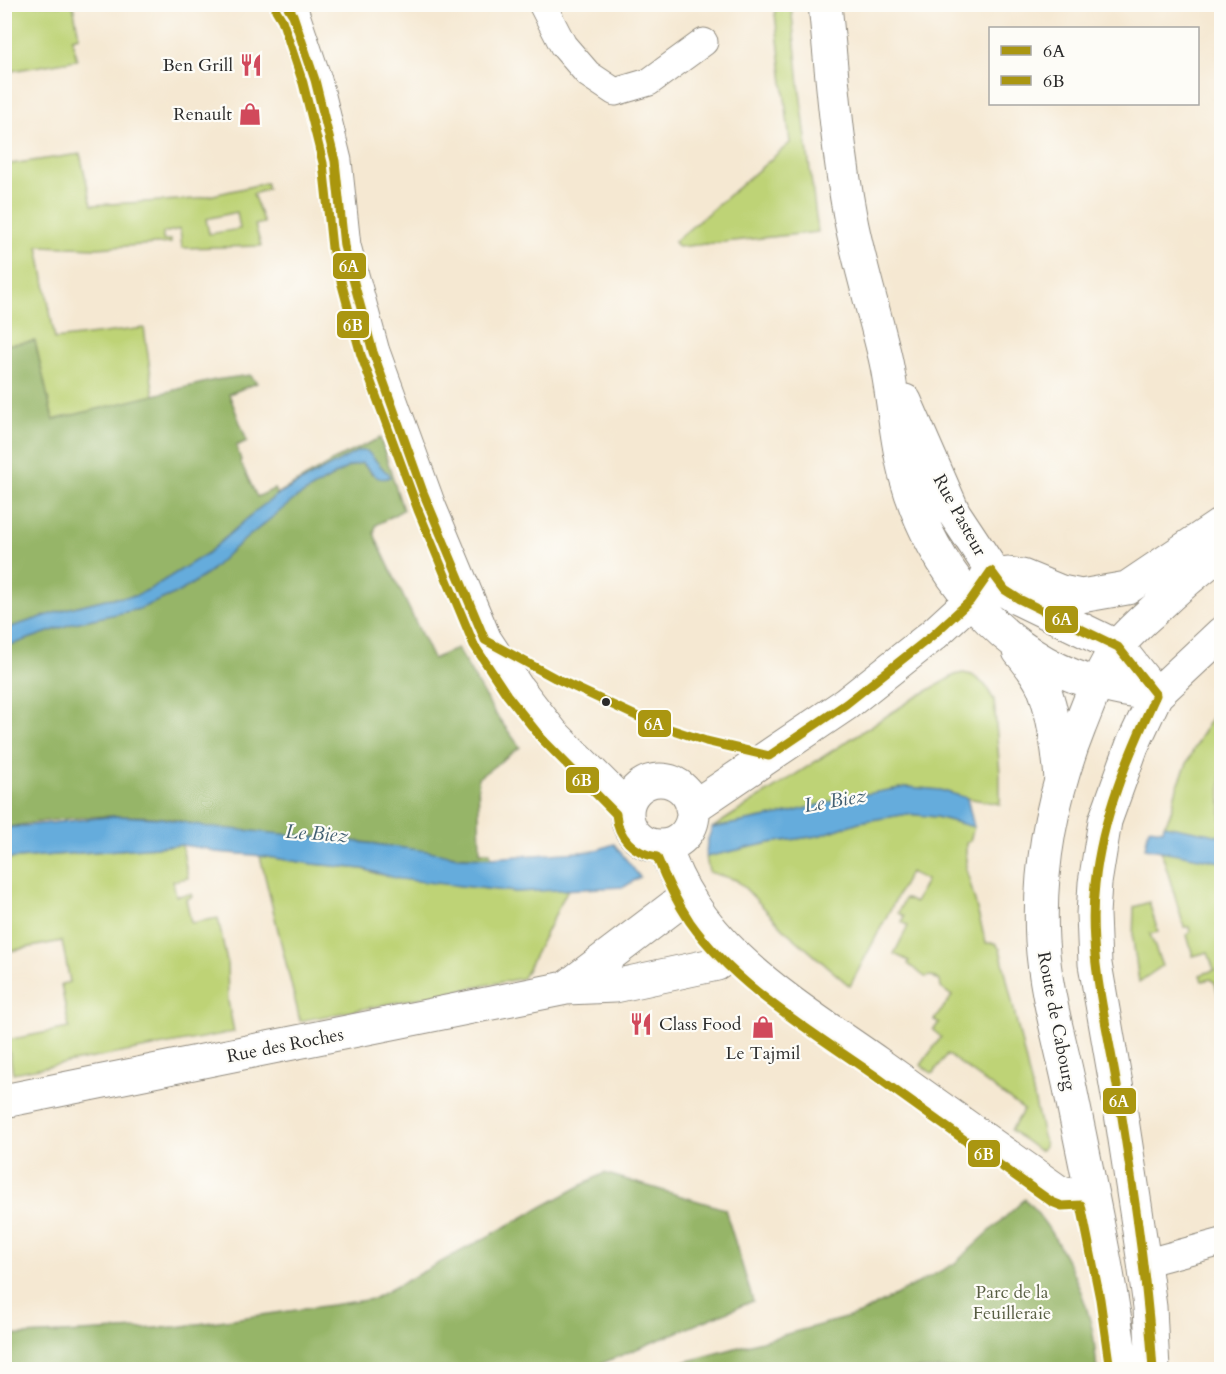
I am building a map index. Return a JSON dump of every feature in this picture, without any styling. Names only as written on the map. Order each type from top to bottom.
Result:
[{"type":"main road","points":[[286,4],[293,15],[315,81],[335,161],[344,246],[373,352],[426,499],[485,640],[517,688],[552,733],[627,808]]},
{"type":"main road","name":"Rue Pasteur","points":[[825,4],[846,195],[885,358],[903,466],[916,512],[931,543],[970,601],[1007,635],[1050,665],[1097,684],[1156,695]]},
{"type":"main road","name":"Rue Pasteur","points":[[885,358],[954,513],[1005,590],[1019,599],[1118,646],[1156,695]]},
{"type":"main road","points":[[692,808],[846,704],[933,635],[970,601],[992,572],[1022,576],[1061,592],[1081,596],[1127,588],[1221,524]]},
{"type":"main road","name":"Route de Cabourg","points":[[1122,1370],[1112,1297],[1047,979],[1042,943],[1044,864],[1061,779],[1097,684],[1118,646],[1157,607],[1221,552]]},
{"type":"main road","points":[[1153,1370],[1150,1307],[1120,1107],[1095,964],[1092,914],[1105,821],[1132,746],[1156,695],[1221,633]]},
{"type":"main road","points":[[1007,635],[1032,667],[1043,687],[1058,750],[1061,779]]},
{"type":"main road","points":[[653,781],[667,781],[679,786],[688,795],[692,808],[692,821],[686,832],[677,841],[665,846],[652,845],[637,836],[632,832],[627,820],[627,808],[632,796],[641,786],[653,781]]},
{"type":"main road","points":[[665,846],[671,866],[686,897],[709,928],[776,991],[1059,1192],[1064,1194],[1091,1193]]},
{"type":"main road","name":"Rue des Roches","points":[[566,988],[686,897]]},
{"type":"main road","name":"Rue des Roches","points":[[4,1101],[566,988],[627,984],[717,964],[732,952]]},
{"type":"street","points":[[542,4],[563,45],[588,74],[615,92],[649,82],[704,42]]},
{"type":"street","points":[[1144,1263],[1221,1242]]},
{"type":"green space","points":[[5,4],[73,5],[79,36],[72,38],[77,60],[5,72]]},
{"type":"green space","points":[[774,5],[791,5],[818,232],[678,247],[674,242],[790,143]]},
{"type":"green space","points":[[80,154],[92,205],[196,199],[266,183],[268,189],[253,194],[264,223],[255,225],[261,246],[182,248],[180,229],[163,233],[163,240],[171,240],[171,243],[97,248],[38,246],[55,339],[144,328],[154,396],[53,420],[35,342],[5,345],[4,165]],"holes":[[[237,212],[240,229],[209,234],[206,219]]]},
{"type":"green space","points":[[35,341],[53,420],[215,380],[250,375],[257,383],[229,394],[247,441],[236,446],[240,461],[257,497],[274,489],[277,494],[331,461],[380,438],[403,510],[376,525],[374,533],[377,541],[433,659],[457,648],[494,712],[520,747],[478,778],[480,852],[490,852],[491,858],[337,839],[225,830],[170,819],[146,817],[84,817],[5,828],[5,645],[74,623],[139,609],[181,591],[207,574],[233,549],[296,498],[348,467],[362,463],[372,474],[386,472],[367,452],[279,494],[208,553],[150,589],[135,596],[106,599],[70,608],[5,629],[4,345]]},
{"type":"green space","points":[[963,673],[972,675],[985,685],[994,700],[1000,804],[940,790],[907,787],[854,796],[788,813],[712,828],[913,699],[955,675]]},
{"type":"green space","points":[[1221,705],[1221,836],[1164,825],[1192,753],[1208,723]]},
{"type":"green space","points":[[908,814],[936,817],[974,827],[970,841],[966,842],[966,868],[986,943],[995,943],[1000,949],[1045,1145],[1042,1150],[1038,1150],[1011,1130],[1024,1110],[947,1054],[933,1074],[921,1065],[941,1037],[933,1030],[939,1023],[934,1020],[952,996],[941,988],[940,981],[932,976],[925,977],[908,964],[909,961],[894,954],[908,926],[902,922],[904,916],[898,913],[905,898],[915,903],[926,880],[910,872],[850,986],[787,932],[736,880],[709,872],[706,857],[769,843],[818,836],[859,822]]},
{"type":"green space","points":[[182,845],[188,878],[173,881],[176,896],[191,894],[192,897],[186,899],[191,923],[218,918],[227,962],[228,1001],[234,1032],[13,1073],[7,1040],[69,1028],[61,984],[70,982],[62,941],[5,952],[5,859]]},
{"type":"green space","points":[[1161,850],[1221,862],[1221,1004],[1215,983],[1211,979],[1202,981],[1200,975],[1214,970],[1208,952],[1193,956],[1187,935],[1190,932],[1189,927],[1184,927]]},
{"type":"green space","points":[[260,856],[515,892],[568,889],[523,978],[300,1021]]},
{"type":"green space","points":[[1149,902],[1158,932],[1150,934],[1162,966],[1139,982],[1133,940],[1134,907]]},
{"type":"green space","points":[[604,1173],[725,1209],[753,1301],[588,1369],[5,1369],[5,1336],[177,1327],[373,1299]]},
{"type":"green space","name":"Parc de la Feuilleraie","points":[[1025,1199],[1047,1226],[1074,1274],[1091,1324],[1097,1369],[659,1369],[860,1314],[954,1264]]},
{"type":"water","points":[[358,451],[367,451],[388,472],[390,477],[377,477],[362,463],[348,467],[296,498],[233,549],[207,574],[181,591],[139,609],[74,623],[5,645],[5,629],[70,608],[106,599],[135,596],[150,589],[208,553],[279,494]]},
{"type":"water","points":[[907,787],[940,790],[967,798],[974,827],[936,817],[908,814],[859,822],[818,836],[769,843],[706,857],[707,842],[712,828],[788,813],[854,796]]},
{"type":"water","points":[[116,816],[161,818],[208,827],[336,839],[458,857],[491,858],[594,851],[614,844],[640,877],[624,887],[515,892],[399,879],[363,869],[215,852],[182,845],[5,859],[5,828]]},
{"type":"water","points":[[1164,825],[1221,836],[1221,862],[1145,848],[1149,828],[1163,830]]},
{"type":"transit line","name":"6A","points":[[286,4],[293,15],[315,80],[335,161],[344,246],[373,352],[423,492],[485,640],[555,678],[649,722],[706,741],[769,756],[846,704],[933,635],[970,601],[991,571],[1005,590],[1019,599],[1118,647],[1156,695],[1126,764],[1110,811],[1098,859],[1093,909],[1096,960],[1138,1227],[1153,1370]]},
{"type":"transit line","name":"6B","points":[[276,10],[282,20],[303,83],[323,163],[332,248],[361,355],[418,510],[474,645],[507,695],[543,740],[616,814],[620,830],[628,843],[641,852],[657,857],[690,922],[729,967],[775,1006],[1052,1202],[1062,1206],[1081,1205],[1100,1299],[1110,1370]]},
{"type":"place","name":"Ben Grill","points":[[251,65]]},
{"type":"place","name":"Renault","points":[[250,114]]},
{"type":"place","name":"Class Food","points":[[641,1024]]},
{"type":"place","name":"Le Tajmil","points":[[763,1027]]},
{"type":"water label","name":"Le Biez","points":[[835,800]]},
{"type":"water label","name":"Le Biez","points":[[317,833]]}]
